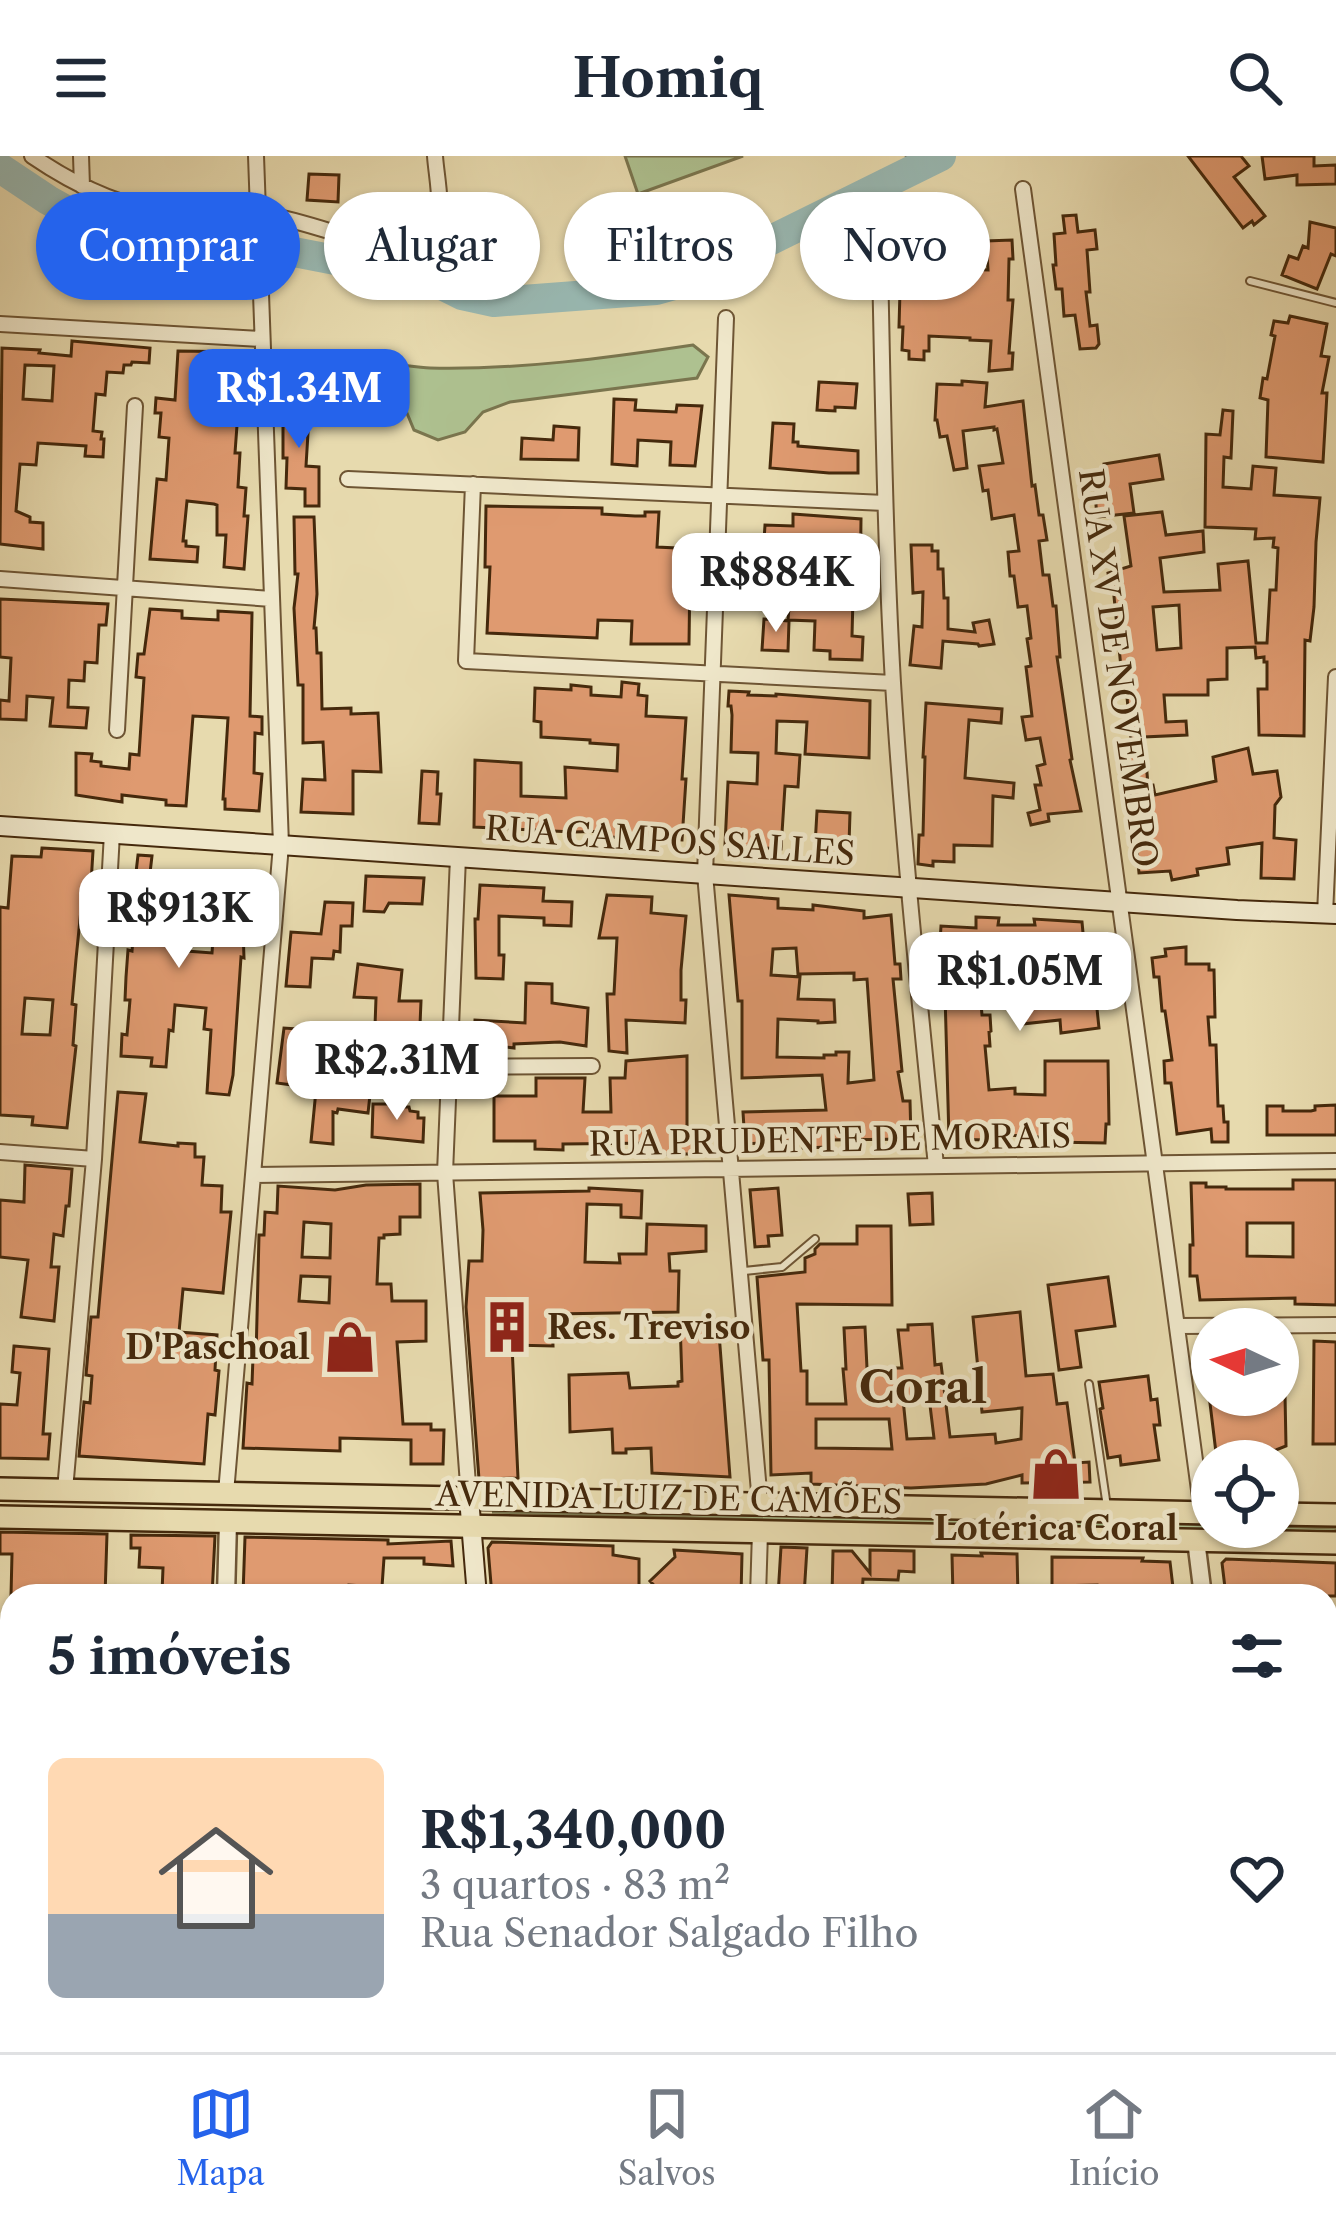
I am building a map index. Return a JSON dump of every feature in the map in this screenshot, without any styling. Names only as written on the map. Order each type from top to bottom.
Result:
[{"type":"main road","name":"RUA CAMPOS SALLES","points":[[0,826],[1330,914]]},
{"type":"main road","name":"AVENIDA LUIZ DE CAMÕES","points":[[0,1489],[1191,1512]]},
{"type":"main road","points":[[470,1498],[476,1584]]},
{"type":"main road","points":[[1299,1514],[1336,1515]]},
{"type":"main road","name":"AVENIDA LUIZ DE CAMÕES","points":[[0,1517],[1191,1540]]},
{"type":"main road","name":"AVENIDA LUIZ DE CAMÕES","points":[[1299,1542],[1336,1543]]},
{"type":"street","points":[[32,156],[96,192]]},
{"type":"street","points":[[81,156],[82,186]]},
{"type":"street","points":[[256,156],[257,192]]},
{"type":"street","points":[[300,223],[392,249],[419,251],[437,235],[435,156]]},
{"type":"street","name":"RUA XV DE NOVEMBRO","points":[[1023,189],[1195,1440]]},
{"type":"street","points":[[226,1493],[280,845],[261,300]]},
{"type":"street","points":[[881,300],[893,683],[936,1166]]},
{"type":"street","points":[[726,318],[705,874],[760,1503]]},
{"type":"street","points":[[0,324],[262,339]]},
{"type":"street","points":[[117,730],[135,406]]},
{"type":"street","points":[[347,479],[885,503]]},
{"type":"street","points":[[473,484],[466,661],[893,683]]},
{"type":"street","points":[[0,579],[272,599]]},
{"type":"street","points":[[1330,914],[1336,677]]},
{"type":"street","points":[[65,1490],[94,1160],[112,833]]},
{"type":"street","points":[[458,857],[445,1173],[470,1498]]},
{"type":"street","points":[[449,1067],[592,1066]]},
{"type":"street","points":[[0,1152],[94,1160]]},
{"type":"street","name":"RUA PRUDENTE DE MORAIS","points":[[253,1175],[1336,1160]]},
{"type":"street","points":[[1177,1326],[1336,1325]]},
{"type":"street","points":[[226,1584],[228,1522]]},
{"type":"street","points":[[758,1584],[760,1532]]},
{"type":"street","points":[[1197,1548],[1202,1584]]},
{"type":"lane","points":[[1250,281],[1336,303]]},
{"type":"lane","points":[[740,1271],[782,1267],[815,1239]]},
{"type":"lane","points":[[1089,1384],[1108,1510]]},
{"type":"green space","points":[[625,156],[743,156],[644,192],[637,192]]},
{"type":"green space","points":[[693,345],[708,357],[697,378],[510,402],[483,412],[465,432],[438,440],[414,430],[404,406],[378,395],[321,399],[323,379],[345,363],[496,367]]},
{"type":"green space","points":[[615,1508],[1191,1524],[1191,1532],[492,1512],[584,1513]]},
{"type":"green space","points":[[1299,1527],[1336,1528],[1336,1536],[1299,1535]]},
{"type":"building","points":[[1188,156],[1241,156],[1249,166],[1234,177],[1265,216],[1243,228]]},
{"type":"building","points":[[1262,156],[1314,156],[1314,166],[1336,165],[1336,184],[1297,185],[1297,175],[1265,179]]},
{"type":"building","points":[[309,174],[339,175],[338,192],[324,192],[324,201],[307,200]]},
{"type":"building","points":[[1076,215],[1078,232],[1095,230],[1097,249],[1087,250],[1090,292],[1086,292],[1090,326],[1097,325],[1096,348],[1080,349],[1075,315],[1064,316],[1062,289],[1056,289],[1054,234],[1065,233],[1063,216]]},
{"type":"building","points":[[1310,222],[1336,228],[1336,256],[1331,254],[1317,289],[1282,275],[1289,256],[1298,259],[1303,246],[1308,248]]},
{"type":"building","points":[[1012,240],[1008,300],[1013,300],[1012,369],[989,371],[991,341],[970,338],[929,336],[924,360],[909,359],[909,351],[902,350],[900,300],[990,300],[990,241]]},
{"type":"building","points":[[1290,316],[1327,324],[1321,356],[1329,357],[1322,393],[1327,393],[1323,462],[1266,457],[1268,400],[1260,398],[1263,378],[1267,379],[1274,321],[1288,323]]},
{"type":"building","points":[[72,341],[150,348],[149,363],[132,362],[124,365],[123,373],[107,372],[105,395],[96,394],[93,431],[102,432],[103,457],[85,456],[86,446],[38,443],[36,465],[20,464],[16,511],[30,517],[30,522],[43,523],[43,549],[0,544],[2,348],[71,356]],"holes":[[[25,365],[54,366],[52,401],[23,399]]]},
{"type":"building","points":[[178,351],[247,352],[235,453],[240,453],[238,487],[246,488],[244,569],[224,567],[226,535],[217,535],[217,505],[187,501],[183,541],[198,547],[197,562],[150,559],[157,479],[166,480],[169,438],[159,437],[161,413],[155,413],[156,398],[175,400]]},
{"type":"building","points":[[962,381],[987,383],[985,407],[1023,401],[1032,486],[1047,540],[1039,541],[1043,575],[1049,575],[1056,606],[1057,657],[1081,811],[1048,814],[1049,821],[1031,825],[1028,813],[1040,810],[1037,766],[1045,764],[1040,738],[1026,740],[1022,717],[1032,716],[1026,667],[1031,666],[1027,639],[1031,638],[1027,606],[1018,607],[1014,576],[1010,576],[1008,552],[1019,551],[1014,515],[992,519],[979,466],[1003,463],[997,429],[963,431],[967,468],[954,470],[947,436],[940,437],[935,420],[937,384],[962,385]]},
{"type":"building","points":[[819,382],[857,384],[855,408],[817,410]]},
{"type":"building","points":[[614,399],[636,400],[635,410],[676,412],[677,405],[702,406],[695,466],[670,465],[671,442],[638,440],[637,466],[612,464]]},
{"type":"building","points":[[283,400],[310,400],[306,466],[319,467],[319,506],[305,506],[305,489],[286,488]]},
{"type":"building","points":[[1223,410],[1233,411],[1231,458],[1224,457],[1223,487],[1251,489],[1253,466],[1276,468],[1274,495],[1320,498],[1314,607],[1310,641],[1305,640],[1304,736],[1259,735],[1258,689],[1267,689],[1267,662],[1264,657],[1256,658],[1255,647],[1227,648],[1227,679],[1208,680],[1208,695],[1164,695],[1166,722],[1186,721],[1187,735],[1144,737],[1148,785],[1153,785],[1155,795],[1216,781],[1213,757],[1248,748],[1253,774],[1277,771],[1281,797],[1275,805],[1274,838],[1296,840],[1294,879],[1261,878],[1262,843],[1227,848],[1229,864],[1197,869],[1198,875],[1172,880],[1170,871],[1139,873],[1130,782],[1122,783],[1119,748],[1132,748],[1108,573],[1131,566],[1124,516],[1162,512],[1166,535],[1203,531],[1204,552],[1160,558],[1164,592],[1220,590],[1218,564],[1248,561],[1256,643],[1267,643],[1270,590],[1276,590],[1278,548],[1273,547],[1274,538],[1255,539],[1256,529],[1205,527],[1206,434],[1220,435]],"holes":[[[1179,605],[1181,648],[1157,650],[1153,607]]]},
{"type":"building","points":[[773,423],[794,424],[793,442],[798,446],[858,451],[858,473],[770,468]]},
{"type":"building","points":[[554,426],[579,428],[578,460],[521,459],[522,438],[553,440]]},
{"type":"building","points":[[1159,455],[1163,479],[1130,484],[1134,513],[1097,517],[1095,493],[1105,492],[1104,464]]},
{"type":"building","points":[[486,506],[602,508],[602,514],[635,516],[659,512],[657,547],[697,549],[696,571],[690,571],[689,644],[631,644],[632,621],[598,620],[597,638],[487,633]]},
{"type":"building","points":[[793,514],[861,519],[860,597],[853,597],[852,636],[863,637],[862,660],[830,659],[830,651],[814,650],[815,621],[788,620],[793,557],[763,556],[765,525],[793,526]]},
{"type":"building","points":[[294,517],[314,517],[314,628],[317,653],[321,653],[322,709],[378,713],[381,772],[353,771],[353,814],[301,812],[303,779],[325,780],[323,742],[303,743],[303,685],[298,685],[294,608],[298,574]]},
{"type":"building","points":[[911,545],[932,545],[932,551],[938,551],[944,598],[948,598],[948,629],[975,632],[973,623],[989,620],[994,644],[943,641],[941,668],[910,665],[914,626],[922,627],[923,592],[913,593]]},
{"type":"building","points":[[0,599],[108,604],[106,625],[99,625],[97,663],[85,662],[84,681],[69,680],[68,707],[88,708],[86,728],[50,726],[53,698],[27,696],[26,720],[0,719],[0,700],[9,701],[11,658],[0,657]]},
{"type":"building","points":[[150,609],[182,611],[182,618],[218,620],[218,611],[252,613],[250,716],[262,717],[262,734],[255,733],[254,773],[262,774],[259,811],[225,809],[228,718],[193,716],[186,806],[122,795],[122,802],[76,795],[76,753],[92,754],[91,761],[101,766],[129,769],[130,754],[139,755],[144,678],[136,677]]},
{"type":"building","points":[[764,619],[789,621],[788,651],[762,650]]},
{"type":"building","points":[[622,682],[639,684],[638,695],[647,696],[646,716],[686,718],[682,840],[610,837],[610,831],[474,827],[475,760],[521,763],[521,796],[566,798],[565,767],[617,771],[618,745],[541,737],[541,722],[534,721],[535,688],[591,687],[591,695],[621,697]]},
{"type":"building","points":[[729,691],[870,701],[869,758],[805,754],[807,722],[777,721],[776,753],[800,755],[798,787],[785,786],[781,849],[725,845],[728,782],[757,784],[758,753],[731,752]]},
{"type":"building","points":[[926,703],[1002,709],[1001,723],[969,720],[965,778],[1014,783],[1013,798],[993,796],[992,846],[954,845],[954,862],[933,861],[933,866],[918,864]]},
{"type":"building","points":[[422,771],[438,772],[439,824],[419,823]]},
{"type":"building","points":[[817,811],[850,813],[849,844],[815,846]]},
{"type":"building","points":[[42,848],[93,851],[90,900],[82,900],[76,959],[72,1004],[76,1005],[76,1046],[67,1128],[32,1125],[33,1117],[0,1115],[0,907],[8,908],[12,856],[41,857]],"holes":[[[25,998],[53,1000],[50,1035],[22,1034]]]},
{"type":"building","points":[[138,855],[152,856],[150,873],[206,875],[207,923],[189,922],[187,951],[212,953],[214,926],[243,930],[229,1095],[207,1093],[211,1030],[204,1029],[206,1008],[175,1005],[166,1067],[151,1066],[152,1058],[121,1056],[122,1034],[127,1035],[130,1000],[125,1000],[126,977],[135,916],[123,915],[126,889],[134,890]]},
{"type":"building","points":[[366,876],[424,878],[422,904],[389,903],[384,912],[364,911]]},
{"type":"building","points":[[480,885],[544,888],[543,901],[572,902],[571,926],[544,925],[544,918],[499,916],[503,979],[476,978]]},
{"type":"building","points":[[607,895],[652,897],[651,913],[686,916],[681,970],[685,1023],[626,1020],[627,1053],[609,1051],[607,994],[614,994],[617,938],[599,938]]},
{"type":"building","points":[[729,895],[778,899],[778,908],[813,910],[813,905],[864,911],[864,918],[891,915],[895,964],[900,964],[901,979],[893,979],[902,1071],[898,1072],[903,1101],[910,1101],[911,1139],[827,1140],[828,1147],[803,1148],[803,1140],[745,1144],[743,1112],[826,1110],[822,1075],[742,1078],[742,1001],[738,1001]],"holes":[[[796,948],[798,974],[854,973],[854,980],[867,979],[874,1080],[848,1083],[849,1052],[824,1058],[777,1057],[778,1019],[835,1022],[834,1000],[798,999],[800,977],[771,975],[773,949]]]},
{"type":"building","points":[[325,902],[353,903],[352,926],[341,926],[340,952],[334,951],[333,959],[312,958],[310,987],[286,986],[291,932],[321,934]]},
{"type":"building","points":[[976,917],[999,918],[998,925],[1035,925],[1034,919],[1082,922],[1099,1028],[1061,1033],[1060,1020],[1022,1024],[1020,1008],[1056,1004],[1051,956],[1026,956],[1028,993],[1007,995],[1006,970],[978,972],[982,1015],[990,1015],[990,1046],[985,1046],[989,1090],[1015,1088],[1015,1094],[1045,1095],[1045,1061],[1108,1061],[1105,1143],[1009,1135],[949,1139],[945,994],[936,995],[935,974],[941,926],[976,928]]},
{"type":"building","points":[[1186,947],[1186,964],[1209,964],[1209,970],[1214,970],[1210,1045],[1216,1045],[1218,1106],[1223,1106],[1224,1122],[1228,1122],[1228,1142],[1212,1142],[1211,1129],[1177,1134],[1171,1083],[1165,1083],[1164,1061],[1172,1060],[1152,958],[1166,956],[1165,949]]},
{"type":"building","points":[[358,964],[402,970],[399,1001],[421,1001],[423,1069],[418,1069],[418,1075],[399,1075],[399,1079],[372,1077],[368,1113],[338,1109],[333,1112],[333,1144],[311,1142],[316,1090],[345,1092],[350,1051],[319,1049],[314,1088],[277,1083],[284,1028],[361,1039],[362,1025],[375,1026],[376,998],[354,997]]},
{"type":"building","points":[[526,983],[552,984],[552,1003],[588,1008],[586,1046],[560,1042],[514,1044],[514,1048],[474,1043],[475,1020],[525,1023]]},
{"type":"building","points":[[687,1056],[687,1126],[702,1129],[703,1151],[697,1154],[656,1154],[656,1143],[563,1144],[563,1150],[535,1149],[535,1141],[494,1141],[494,1096],[536,1096],[536,1078],[585,1078],[583,1112],[611,1112],[610,1078],[625,1078],[626,1061]]},
{"type":"building","points":[[118,1092],[146,1094],[140,1142],[195,1144],[195,1157],[204,1157],[202,1185],[222,1186],[221,1212],[231,1212],[223,1293],[183,1289],[179,1332],[217,1335],[215,1415],[208,1414],[204,1464],[79,1456],[84,1402],[90,1403],[92,1376],[86,1375],[91,1317],[98,1317]]},
{"type":"building","points":[[373,1104],[398,1104],[418,1112],[418,1118],[424,1118],[423,1142],[372,1137]]},
{"type":"building","points":[[1336,1105],[1336,1135],[1267,1135],[1267,1106],[1311,1111],[1315,1106]]},
{"type":"building","points":[[25,1165],[72,1169],[63,1236],[54,1234],[51,1267],[59,1267],[54,1321],[21,1317],[28,1260],[0,1257],[0,1200],[24,1202]]},
{"type":"building","points":[[1293,1180],[1336,1180],[1336,1305],[1295,1304],[1295,1298],[1200,1300],[1197,1276],[1190,1276],[1191,1183],[1226,1189],[1293,1189]],"holes":[[[1247,1223],[1293,1223],[1293,1257],[1247,1256]]]},
{"type":"building","points":[[420,1184],[420,1217],[400,1217],[400,1234],[379,1238],[377,1284],[391,1284],[392,1301],[426,1301],[426,1341],[397,1342],[403,1424],[431,1424],[431,1430],[444,1430],[443,1464],[411,1464],[411,1440],[340,1438],[340,1451],[243,1448],[247,1383],[252,1384],[256,1358],[259,1235],[264,1235],[265,1212],[277,1213],[278,1186],[335,1190]],"holes":[[[304,1222],[331,1224],[330,1258],[302,1257]],[[301,1276],[330,1277],[329,1303],[299,1301]]]},
{"type":"building","points":[[589,1188],[642,1191],[641,1218],[621,1217],[621,1205],[587,1204],[585,1262],[620,1263],[619,1254],[646,1254],[647,1224],[706,1226],[706,1251],[669,1254],[670,1271],[679,1271],[678,1312],[552,1314],[553,1346],[512,1345],[518,1478],[479,1479],[466,1307],[469,1261],[482,1261],[480,1193]]},
{"type":"building","points":[[778,1188],[782,1235],[768,1236],[769,1246],[755,1247],[750,1190]]},
{"type":"building","points":[[932,1193],[933,1224],[910,1225],[908,1194]]},
{"type":"building","points":[[857,1226],[891,1226],[892,1305],[797,1304],[807,1404],[846,1404],[844,1328],[865,1327],[867,1368],[902,1368],[898,1330],[932,1324],[950,1437],[995,1434],[996,1443],[1021,1439],[1022,1408],[982,1412],[973,1317],[1020,1312],[1026,1376],[1053,1374],[1057,1404],[1067,1403],[1075,1463],[1089,1462],[1090,1482],[1022,1483],[1022,1475],[986,1484],[911,1488],[811,1484],[811,1473],[771,1475],[769,1360],[763,1360],[757,1277],[805,1272],[805,1258],[815,1254],[820,1244],[857,1244]],"holes":[[[929,1397],[934,1438],[907,1439],[903,1399]],[[816,1419],[889,1419],[892,1449],[816,1448]]]},
{"type":"building","points":[[1108,1277],[1115,1326],[1076,1331],[1081,1367],[1059,1370],[1048,1285]]},
{"type":"building","points":[[718,1320],[730,1477],[652,1473],[651,1448],[613,1453],[612,1429],[570,1432],[569,1375],[628,1373],[630,1388],[678,1386],[682,1381],[680,1321]]},
{"type":"building","points":[[1314,1341],[1336,1342],[1336,1444],[1313,1444]]},
{"type":"building","points":[[14,1346],[49,1349],[43,1434],[50,1434],[48,1459],[0,1458],[0,1404],[17,1405],[20,1373],[12,1372]]},
{"type":"building","points":[[1148,1376],[1151,1400],[1157,1399],[1160,1425],[1154,1425],[1159,1460],[1121,1465],[1120,1456],[1108,1458],[1099,1382]]},
{"type":"building","points":[[1212,1416],[1285,1416],[1286,1440],[1214,1440]]},
{"type":"building","points":[[0,1532],[107,1534],[105,1584],[11,1584],[12,1554],[0,1554]]},
{"type":"building","points":[[131,1535],[215,1536],[213,1584],[162,1584],[163,1568],[139,1567],[140,1548],[131,1548]]},
{"type":"building","points":[[245,1537],[388,1540],[388,1544],[451,1541],[453,1566],[424,1564],[424,1558],[384,1558],[382,1584],[243,1584]]},
{"type":"building","points":[[492,1542],[613,1546],[613,1555],[639,1559],[639,1584],[491,1584],[488,1548]]},
{"type":"building","points":[[781,1547],[807,1548],[805,1584],[779,1584]]},
{"type":"building","points":[[674,1550],[742,1554],[741,1584],[653,1584],[650,1581],[675,1557]]},
{"type":"building","points":[[870,1550],[914,1551],[914,1572],[899,1571],[898,1580],[832,1584],[833,1551],[852,1551],[870,1573]]},
{"type":"building","points":[[1017,1554],[1018,1584],[953,1584],[952,1555]]},
{"type":"building","points":[[1052,1557],[1170,1562],[1173,1584],[1052,1584]]},
{"type":"building","points":[[1226,1559],[1336,1563],[1336,1584],[1225,1584],[1222,1563]]},
{"type":"waterway","points":[[907,156],[921,166]]},
{"type":"waterway","points":[[0,168],[116,238],[150,249],[185,255],[294,252],[428,278],[462,295],[494,302],[656,290],[688,281],[941,156]]},
{"type":"place","name":"Res. Treviso","points":[[507,1327]]},
{"type":"place","name":"D'Paschoal","points":[[350,1347]]},
{"type":"place","name":"Lotérica Coral","points":[[1056,1474]]},
{"type":"district","name":"Coral","points":[[923,1387]]}]
